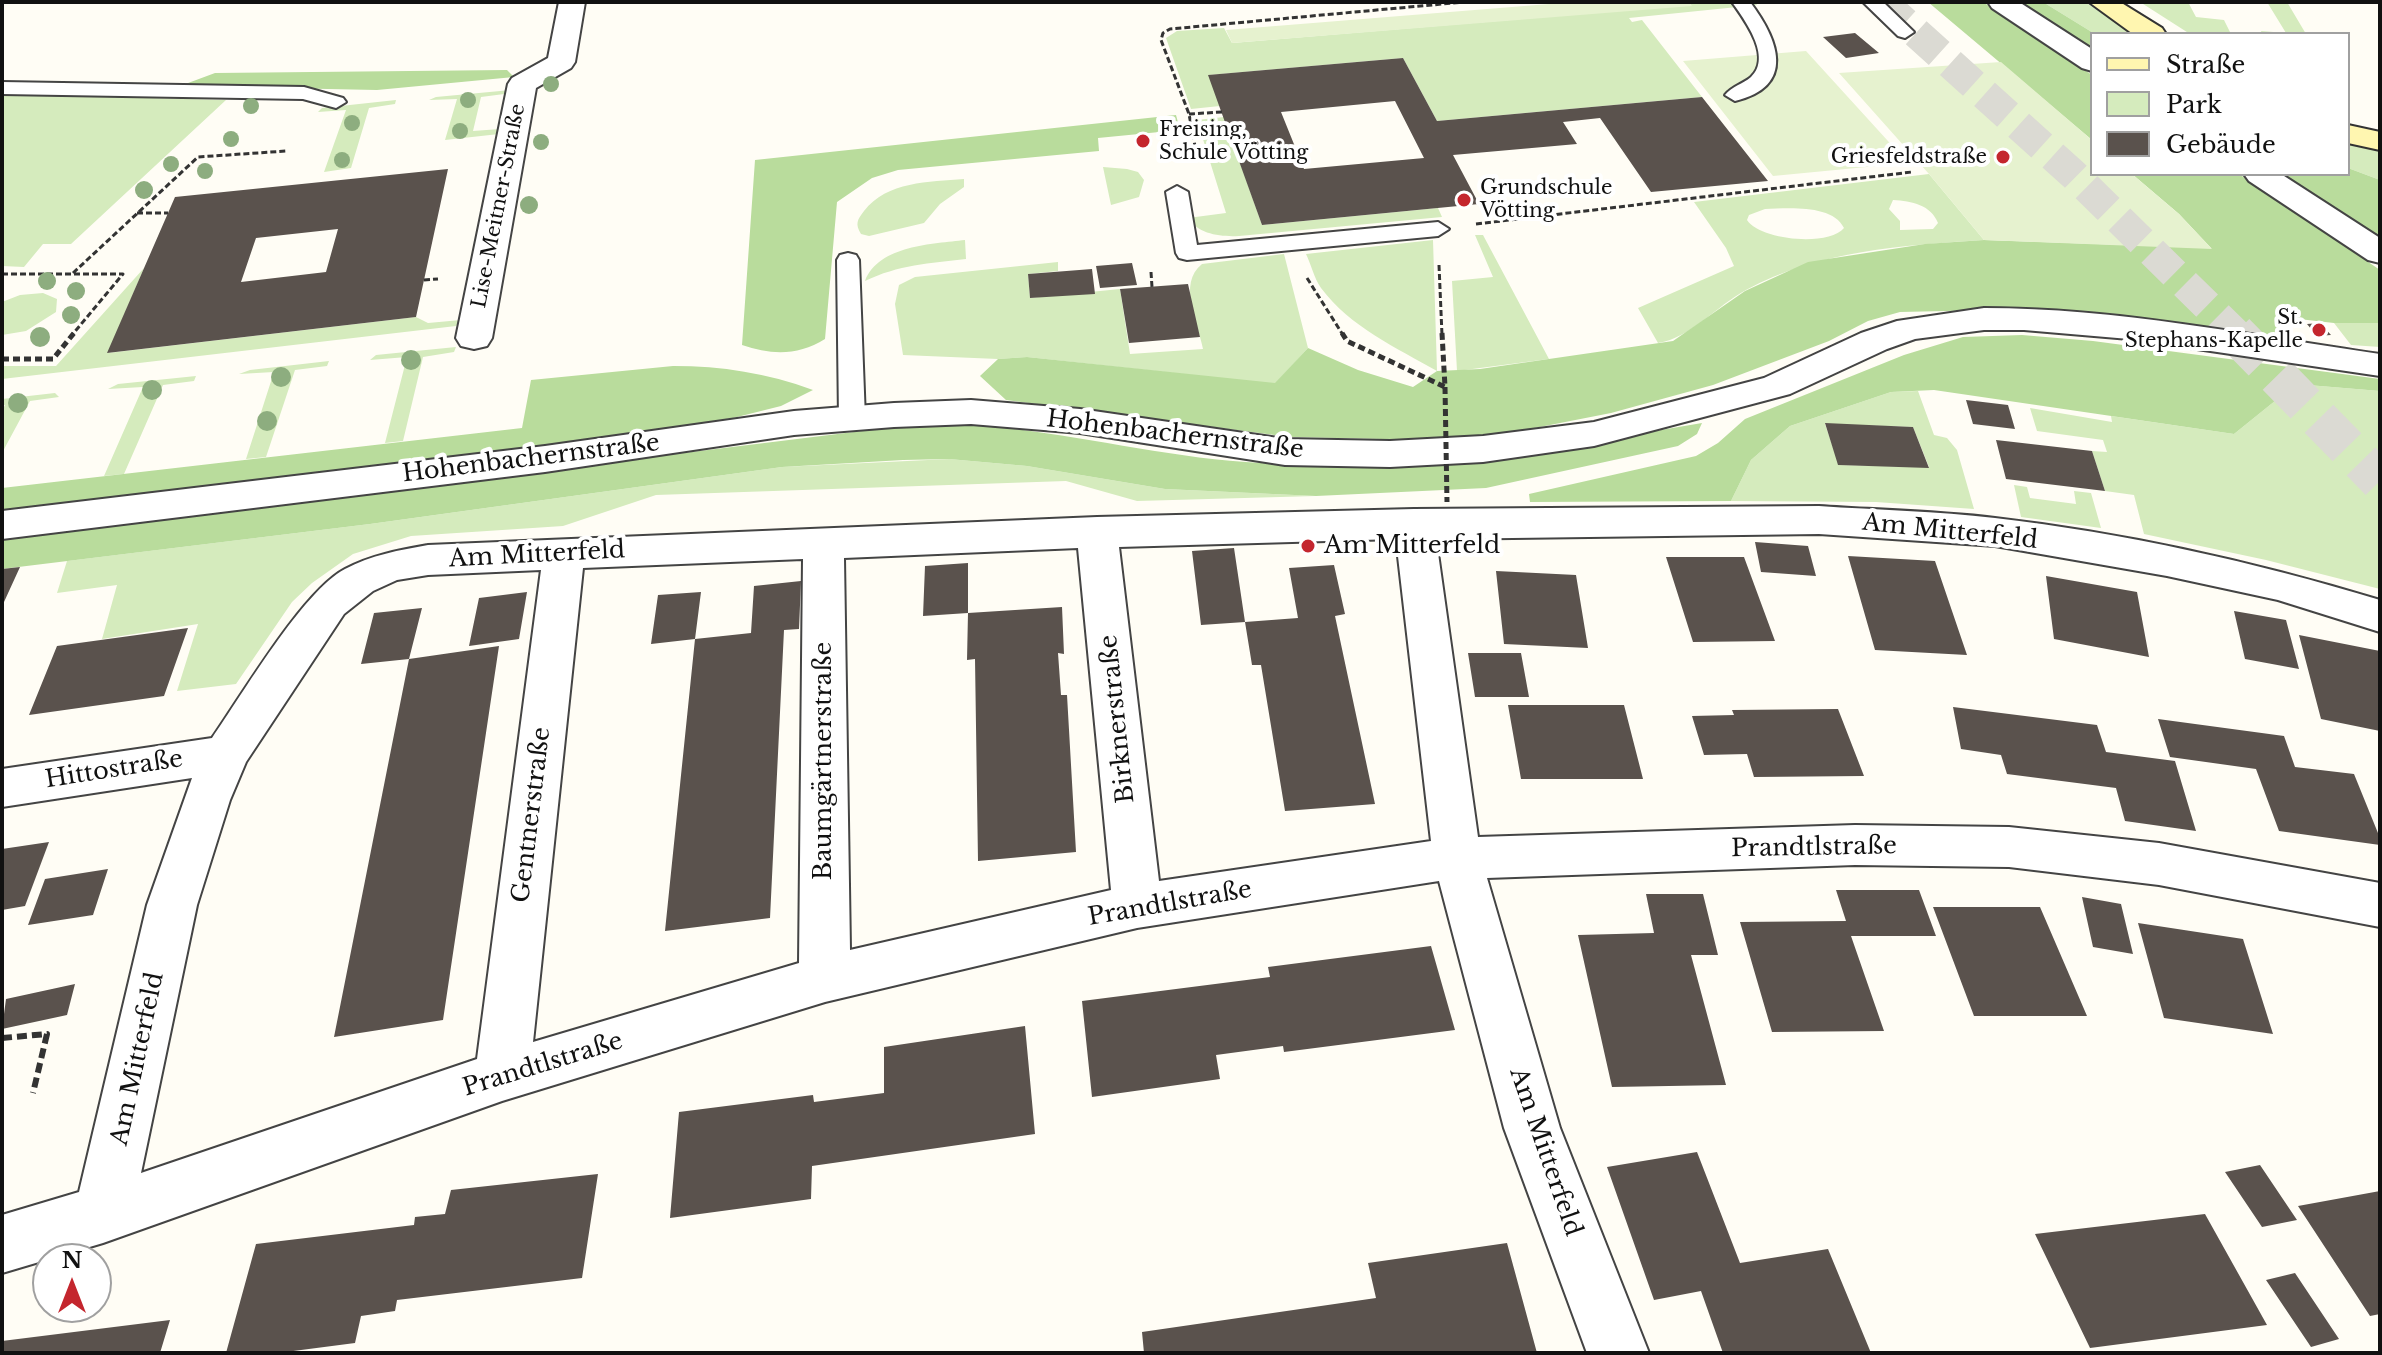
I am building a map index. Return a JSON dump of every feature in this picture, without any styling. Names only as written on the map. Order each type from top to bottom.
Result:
[{"type":"street","name":"Lise-Meitner-Straße","points":[[474,338],[522,84],[561,62],[572,2]]},
{"type":"street","points":[[2001,2],[2090,61]]},
{"type":"street","points":[[2102,2],[2149,32]]},
{"type":"street","points":[[2350,134],[2380,141]]},
{"type":"street","points":[[2263,176],[2380,253]]},
{"type":"street","name":"Hohenbachernstraße","points":[[2,525],[545,459],[794,423],[971,412],[1080,421],[1285,452],[1390,454],[1483,449],[1594,434],[1777,386],[1874,341],[1909,329],[1984,319],[2024,319],[2129,328],[2380,365]]},
{"type":"street","name":"Am Mitterfeld","points":[[1431,512],[1457,858],[1532,1128],[1618,1353]]},
{"type":"street","name":"Am Mitterfeld","points":[[103,1214],[172,905],[206,800],[226,754],[329,603],[358,580],[389,567],[428,560],[1097,531],[1431,512],[1819,520],[1995,532],[2167,561],[2280,585],[2380,616]]},
{"type":"street","name":"Birknerstraße","points":[[1097,531],[1137,906]]},
{"type":"street","name":"Baumgärtnerstraße","points":[[823,542],[825,979]]},
{"type":"street","name":"Gentnerstraße","points":[[502,1076],[562,568],[560,554]]},
{"type":"street","name":"Hittostraße","points":[[2,788],[226,754]]},
{"type":"street","name":"Prandtlstraße","points":[[2,1244],[103,1214],[502,1076],[825,979],[1137,906],[1457,858],[1855,845],[2009,847],[2159,864],[2380,905]]},
{"type":"lane","points":[[1735,95],[1763,76],[1768,62],[1765,43],[1754,19],[1741,2]]},
{"type":"lane","points":[[1872,2],[1905,32]]},
{"type":"lane","points":[[2,88],[304,93],[336,102]]},
{"type":"lane","points":[[1177,192],[1187,253],[1438,229]]},
{"type":"lane","points":[[848,260],[852,419]]},
{"type":"path","points":[[1172,164],[1195,146],[1189,114],[1161,40],[1163,33],[1170,29],[1464,2]]},
{"type":"path","points":[[1189,114],[1222,112]]},
{"type":"path","points":[[71,274],[198,157],[286,151]]},
{"type":"path","points":[[1431,512],[1445,387],[1438,229],[1912,172]]},
{"type":"path","points":[[137,213],[168,213]]},
{"type":"path","points":[[1295,244],[1309,285],[1347,341],[1445,387]]},
{"type":"path","points":[[1150,271],[1152,287]]},
{"type":"path","points":[[2,274],[123,274],[53,359],[2,359]]},
{"type":"path","points":[[424,280],[439,279]]},
{"type":"path","points":[[2,1038],[47,1034],[33,1093]]},
{"type":"green space","points":[[1574,2],[1689,2],[1692,6],[1232,43],[1226,30]]},
{"type":"green space","points":[[1689,2],[1755,2],[1757,5],[1629,18],[1632,22],[1642,20],[1702,97],[1437,121],[1403,58],[1209,75],[1220,106],[1191,109],[1166,38],[1177,31],[1224,28],[1232,43],[1691,5]]},
{"type":"green space","points":[[1928,2],[1983,2],[2090,74],[2090,138]]},
{"type":"green space","points":[[2012,2],[2043,2],[2092,32],[2090,54]]},
{"type":"green space","points":[[2043,2],[2085,2],[2131,32],[2092,32]]},
{"type":"green space","points":[[2140,2],[2188,2],[2196,17],[2224,20],[2230,32],[2187,32]]},
{"type":"green space","points":[[2267,2],[2287,2],[2305,32],[2285,32]]},
{"type":"green space","points":[[1806,51],[1908,163],[1773,176],[1683,61]]},
{"type":"green space","name":"Griesfeldstraße","points":[[2001,62],[2090,138],[2090,176],[2134,176],[2179,214],[2212,249],[1984,240],[1839,73]]},
{"type":"green space","points":[[507,70],[514,77],[377,90],[180,86],[215,73]]},
{"type":"green space","points":[[511,90],[512,93],[481,97],[473,131],[500,129],[499,134],[445,140],[457,99],[429,100]]},
{"type":"green space","points":[[2,94],[226,100],[71,244],[43,244],[24,267],[2,266]]},
{"type":"green space","points":[[396,100],[395,104],[369,108],[351,168],[324,172],[346,110],[318,112],[322,108]]},
{"type":"green space","points":[[1176,115],[1180,130],[1098,138],[1099,151],[898,170],[872,178],[837,202],[825,339],[805,349],[784,352],[763,351],[742,345],[755,160]]},
{"type":"green space","points":[[1224,117],[1262,225],[1438,208],[1442,217],[1239,236],[1204,231],[1188,218],[1226,213],[1197,120]]},
{"type":"green space","points":[[2350,143],[2380,150],[2380,180],[2350,169]]},
{"type":"green space","points":[[1103,167],[1138,172],[1144,180],[1139,197],[1111,205]]},
{"type":"green space","points":[[2350,169],[2380,180],[2380,241],[2280,176],[2350,176]]},
{"type":"green space","points":[[1929,174],[1984,240],[1862,252],[1802,266],[1746,290],[1681,335],[1658,343],[1638,308],[1734,266],[1726,248],[1694,202]],"holes":[[[1893,200],[1920,205],[1931,212],[1938,223],[1933,229],[1900,230],[1900,221],[1889,209]],[[1765,209],[1820,211],[1838,220],[1844,228],[1824,238],[1779,236],[1754,227],[1747,220],[1749,215]]]},
{"type":"green space","points":[[2134,176],[2242,176],[2380,270],[2380,323],[2334,323],[2290,318],[2281,337],[2039,309],[1900,312],[1868,321],[1829,341],[1713,385],[1611,413],[1499,435],[1429,440],[1290,437],[1006,400],[980,376],[998,359],[1027,357],[1275,383],[1308,348],[1358,370],[1413,387],[1437,371],[1480,369],[1673,341],[1745,291],[1808,262],[1925,244],[1984,240],[2211,248],[2179,214]]},
{"type":"green space","points":[[964,179],[964,187],[940,204],[924,223],[869,236],[859,231],[858,222],[862,214],[884,194],[910,185]]},
{"type":"green space","points":[[1475,235],[1483,235],[1549,359],[1457,371],[1452,281],[1493,277]]},
{"type":"green space","points":[[965,240],[966,259],[902,268],[865,281],[872,269],[894,253],[923,245]]},
{"type":"green space","points":[[1433,240],[1437,371],[1375,336],[1346,314],[1321,288],[1306,254]]},
{"type":"green space","points":[[1284,254],[1308,348],[1275,384],[1027,357],[998,359],[903,355],[895,304],[899,285],[915,277],[1058,262],[1058,271],[1028,274],[1030,298],[1120,289],[1130,354],[1203,349],[1190,293],[1195,272],[1202,264]]},
{"type":"green space","points":[[144,268],[108,353],[416,317],[428,323],[461,320],[456,326],[2,379],[2,366],[56,366]]},
{"type":"green space","points":[[43,293],[57,299],[56,312],[26,331],[2,335],[2,302],[20,295]]},
{"type":"green space","points":[[2334,323],[2380,323],[2380,347],[2351,345]]},
{"type":"green space","points":[[2022,335],[2093,341],[2380,379],[2380,391],[2296,384],[2234,434],[1934,390],[1891,392],[1790,426],[1751,460],[1731,501],[1530,502],[1529,494],[1696,456],[1718,443],[1745,419],[1904,355],[1963,337]]},
{"type":"green space","points":[[456,347],[454,352],[423,357],[403,441],[385,443],[407,357],[370,360],[376,355]]},
{"type":"green space","points":[[329,361],[327,366],[295,370],[266,457],[246,459],[274,372],[239,374]]},
{"type":"green space","points":[[673,366],[744,372],[813,390],[781,406],[733,418],[425,465],[2,512],[2,488],[522,428],[531,380]]},
{"type":"green space","points":[[196,376],[194,381],[163,385],[124,474],[104,476],[143,387],[108,389],[118,384]]},
{"type":"green space","points":[[2296,384],[2380,391],[2380,589],[2144,534],[2134,495],[2105,491],[2092,451],[2107,452],[2103,440],[2037,431],[2030,408],[2112,422],[2111,416],[2234,434]]},
{"type":"green space","points":[[1918,391],[1934,435],[1947,438],[1957,450],[1974,509],[1876,502],[1731,501],[1751,460],[1790,426],[1891,392]],"holes":[[[1825,424],[1913,427],[1929,467],[1839,465]]]},
{"type":"green space","points":[[55,393],[59,397],[30,401],[2,453],[2,411],[5,405],[2,405],[2,399]]},
{"type":"green space","points":[[1702,423],[1697,434],[1678,446],[1486,488],[1316,496],[1165,489],[1027,466],[949,459],[903,460],[782,467],[370,524],[2,569],[2,537],[870,430],[997,427],[1230,461],[1316,465],[1372,464],[1538,449]]},
{"type":"green space","points":[[949,459],[1027,466],[1165,489],[1316,496],[1137,501],[1066,481],[656,495],[563,526],[411,536],[353,554],[312,583],[292,602],[236,684],[177,691],[198,624],[102,639],[117,585],[57,593],[67,561],[370,524],[782,467]]},
{"type":"green space","points":[[2014,485],[2027,487],[2030,498],[2076,504],[2074,491],[2091,493],[2101,528],[2021,517]]},
{"type":"building","points":[[1855,33],[1879,53],[1846,58],[1823,37]]},
{"type":"building","points":[[1403,58],[1437,121],[1702,97],[1768,181],[1651,192],[1600,118],[1563,122],[1577,144],[1453,155],[1479,204],[1262,225],[1208,75]],"holes":[[[1395,101],[1424,158],[1304,169],[1281,112]]]},
{"type":"building","points":[[448,169],[416,317],[107,353],[175,197]],"holes":[[[338,229],[326,272],[241,282],[256,238]]]},
{"type":"building","points":[[1132,263],[1137,285],[1100,288],[1096,266]]},
{"type":"building","points":[[1092,269],[1095,294],[1030,298],[1028,274]]},
{"type":"building","points":[[1188,284],[1200,337],[1129,343],[1120,289]]},
{"type":"building","name":"St. Stephans-Kapelle","points":[[2320,323],[2331,335],[2317,336],[2307,324]]},
{"type":"building","points":[[1966,400],[2008,405],[2015,429],[1973,424]]},
{"type":"building","points":[[1825,423],[1913,427],[1929,468],[1838,465]]},
{"type":"building","points":[[1996,440],[2092,451],[2105,491],[2006,479]]},
{"type":"building","points":[[1755,542],[1808,546],[1816,576],[1761,572]]},
{"type":"building","points":[[1234,548],[1245,622],[1201,625],[1192,551]]},
{"type":"building","points":[[1848,556],[1935,561],[1967,655],[1875,650]]},
{"type":"building","points":[[1666,557],[1744,557],[1775,641],[1693,642]]},
{"type":"building","points":[[968,563],[968,613],[923,616],[925,566]]},
{"type":"building","points":[[1334,565],[1345,614],[1335,616],[1375,804],[1285,811],[1261,665],[1252,665],[1245,622],[1298,618],[1289,568]]},
{"type":"building","points":[[20,567],[4,602],[2,602],[2,569]]},
{"type":"building","points":[[1496,571],[1576,575],[1588,648],[1504,644]]},
{"type":"building","points":[[2046,576],[2137,592],[2149,657],[2054,639]]},
{"type":"building","points":[[801,581],[799,629],[784,630],[770,918],[665,931],[695,639],[751,633],[754,586]]},
{"type":"building","points":[[527,592],[519,639],[469,646],[479,598]]},
{"type":"building","points":[[701,592],[695,639],[651,644],[658,595]]},
{"type":"building","points":[[1062,607],[1064,654],[1058,653],[1061,695],[1067,695],[1076,852],[978,861],[975,659],[967,660],[968,613]]},
{"type":"building","points":[[422,608],[409,659],[361,664],[374,613]]},
{"type":"building","points":[[2234,611],[2286,620],[2299,669],[2245,659]]},
{"type":"building","points":[[188,628],[164,696],[29,715],[57,646]]},
{"type":"building","points":[[2299,635],[2380,651],[2380,731],[2321,719]]},
{"type":"building","points":[[499,646],[443,1020],[334,1037],[409,659]]},
{"type":"building","points":[[1468,653],[1521,653],[1529,697],[1475,697]]},
{"type":"building","points":[[1508,705],[1624,705],[1643,779],[1521,779]]},
{"type":"building","points":[[1953,707],[2097,725],[2106,752],[2175,761],[2196,831],[2125,821],[2116,788],[2007,774],[2001,755],[1961,749]]},
{"type":"building","points":[[1838,709],[1864,776],[1754,777],[1747,754],[1704,755],[1692,716],[1734,715],[1732,710]]},
{"type":"building","points":[[2158,719],[2284,736],[2295,767],[2354,774],[2380,838],[2380,845],[2279,831],[2256,769],[2170,757]]},
{"type":"building","points":[[49,842],[25,906],[2,910],[2,849]]},
{"type":"building","points":[[108,869],[93,915],[28,925],[45,879]]},
{"type":"building","points":[[1836,890],[1919,890],[1936,936],[1851,936],[1884,1031],[1772,1032],[1740,922],[1846,921]]},
{"type":"building","points":[[1646,894],[1703,894],[1718,955],[1691,955],[1726,1085],[1612,1087],[1578,935],[1654,933]]},
{"type":"building","points":[[2082,897],[2121,904],[2133,954],[2093,947]]},
{"type":"building","points":[[1933,907],[2040,907],[2087,1016],[1974,1016]]},
{"type":"building","points":[[2138,923],[2243,939],[2273,1034],[2164,1018]]},
{"type":"building","points":[[1431,946],[1455,1030],[1284,1052],[1283,1046],[1216,1055],[1220,1079],[1092,1097],[1082,1001],[1270,977],[1268,967]]},
{"type":"building","points":[[75,984],[67,1015],[2,1029],[6,999]]},
{"type":"building","points":[[1025,1026],[1035,1134],[812,1166],[811,1199],[670,1218],[679,1112],[813,1095],[814,1102],[884,1093],[884,1047]]},
{"type":"building","points":[[1697,1152],[1740,1263],[1828,1249],[1871,1353],[1723,1353],[1701,1291],[1654,1300],[1607,1167]]},
{"type":"building","points":[[2260,1165],[2297,1220],[2262,1227],[2225,1172]]},
{"type":"building","points":[[598,1174],[582,1278],[397,1300],[395,1311],[361,1316],[355,1343],[278,1353],[226,1353],[256,1244],[414,1225],[415,1217],[445,1214],[451,1190]]},
{"type":"building","points":[[2380,1191],[2380,1314],[2370,1316],[2298,1206]]},
{"type":"building","points":[[2205,1214],[2267,1325],[2090,1348],[2035,1234]]},
{"type":"building","points":[[1507,1243],[1537,1353],[1144,1353],[1142,1332],[1376,1298],[1368,1263]]},
{"type":"building","points":[[2295,1273],[2339,1339],[2311,1347],[2266,1280]]},
{"type":"building","points":[[170,1320],[160,1353],[2,1353],[2,1341]]},
{"type":"tunnel","points":[[1882,2],[2074,175],[2236,334]]},
{"type":"tunnel","points":[[2236,334],[2380,481]]},
{"type":"place","name":"Freising, Schule Vötting","points":[[1143,141]]},
{"type":"place","name":"Griesfeldstraße","points":[[2003,157]]},
{"type":"place","name":"Grundschule Vötting","points":[[1464,200]]},
{"type":"place","name":"St. Stephans-Kapelle","points":[[2319,330]]},
{"type":"place","name":"Am Mitterfeld","points":[[1308,546]]}]
